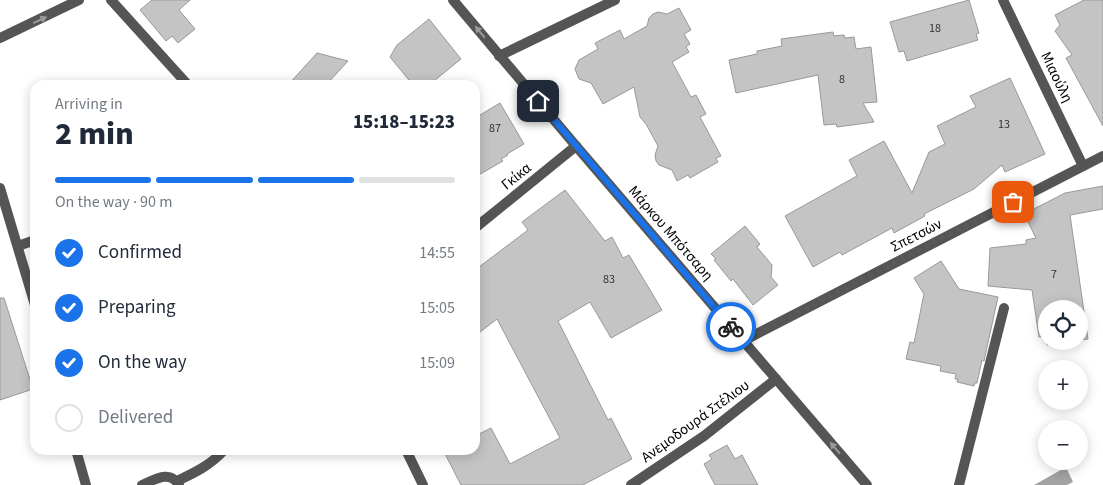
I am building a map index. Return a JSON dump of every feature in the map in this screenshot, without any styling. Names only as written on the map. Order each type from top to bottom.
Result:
[{"type":"street","points":[[0,38],[79,0]]},
{"type":"street","points":[[111,0],[183,80]]},
{"type":"street","name":"Μάρκου Μπότσαρη","points":[[453,0],[867,485]]},
{"type":"street","points":[[499,56],[615,0]]},
{"type":"street","name":"Μιαούλη","points":[[1004,0],[1083,166]]},
{"type":"street","name":"Γκίκα","points":[[480,224],[576,146]]},
{"type":"street","name":"Σπετσών","points":[[743,341],[1103,156]]},
{"type":"street","points":[[0,188],[30,288]]},
{"type":"street","points":[[18,246],[30,242]]},
{"type":"street","points":[[959,485],[1004,308]]},
{"type":"street","name":"Ανεμοδουρά Στέλιου","points":[[631,485],[704,436],[776,379]]},
{"type":"street","points":[[77,455],[86,485]]},
{"type":"street","points":[[142,485],[162,476],[170,476],[178,483],[199,471],[220,455]]},
{"type":"street","points":[[408,455],[423,485]]},
{"type":"shaded area","points":[[1061,470],[1067,470],[1073,482],[1067,485],[1034,485]]},
{"type":"building","points":[[152,0],[190,0],[179,10],[195,29],[178,43],[172,36],[166,41],[140,10]]},
{"type":"building","points":[[969,0],[979,33],[976,34],[978,40],[907,61],[904,51],[899,52],[890,22]]},
{"type":"building","points":[[1084,0],[1103,0],[1103,126],[1066,58],[1072,55],[1055,31],[1060,25],[1055,15]]},
{"type":"building","points":[[679,8],[691,30],[684,34],[690,44],[686,47],[689,52],[672,62],[691,97],[696,95],[706,114],[700,117],[721,156],[716,158],[718,162],[690,178],[688,175],[677,181],[672,170],[659,165],[656,161],[655,155],[658,146],[640,117],[634,87],[603,104],[591,83],[579,79],[575,69],[579,60],[598,49],[595,43],[620,30],[624,39],[647,26],[649,18],[653,14],[658,12],[667,14]]},
{"type":"building","points":[[429,19],[461,59],[435,80],[409,80],[390,57],[397,45]]},
{"type":"building","points":[[833,32],[834,36],[854,37],[856,49],[871,47],[877,102],[863,103],[874,122],[837,127],[836,124],[824,125],[818,75],[736,93],[729,60],[757,54],[757,51],[782,46],[781,39]]},
{"type":"building","points":[[317,53],[348,61],[331,80],[293,80]]},
{"type":"building","points":[[1010,78],[1045,154],[1005,172],[1002,165],[974,189],[924,214],[925,216],[894,233],[892,228],[842,255],[840,252],[813,267],[785,216],[857,176],[849,160],[884,141],[912,193],[929,152],[945,144],[937,126],[976,107],[970,96]]},
{"type":"building","points":[[500,103],[524,144],[507,154],[501,159],[503,161],[480,174],[480,115]]},
{"type":"building","points":[[1103,186],[1103,209],[1070,215],[1082,300],[1038,300],[1038,330],[1032,290],[988,286],[990,248],[1026,244],[1026,240],[1036,238],[1024,214],[1065,193]]},
{"type":"building","points":[[565,190],[605,241],[612,237],[623,258],[629,255],[662,310],[611,338],[590,302],[558,321],[608,420],[611,418],[632,459],[583,485],[461,485],[446,455],[480,455],[480,434],[491,428],[510,464],[560,438],[497,319],[480,332],[480,266],[528,230],[522,222]]},
{"type":"building","points":[[745,226],[760,244],[757,247],[772,265],[771,277],[778,285],[753,305],[733,279],[731,281],[711,254]]},
{"type":"building","points":[[941,261],[959,289],[998,297],[984,361],[982,360],[977,383],[974,386],[957,382],[958,379],[955,379],[956,374],[940,371],[941,366],[906,359],[910,342],[914,343],[924,294],[914,278]]},
{"type":"building","points":[[0,298],[4,298],[30,380],[30,390],[0,400]]},
{"type":"building","points":[[727,445],[735,459],[742,455],[758,485],[715,485],[704,464],[712,459],[709,455]]},
{"type":"way so far","points":[[731,327],[743,341],[1013,202]]},
{"type":"route","points":[[538,101],[731,327]]}]
